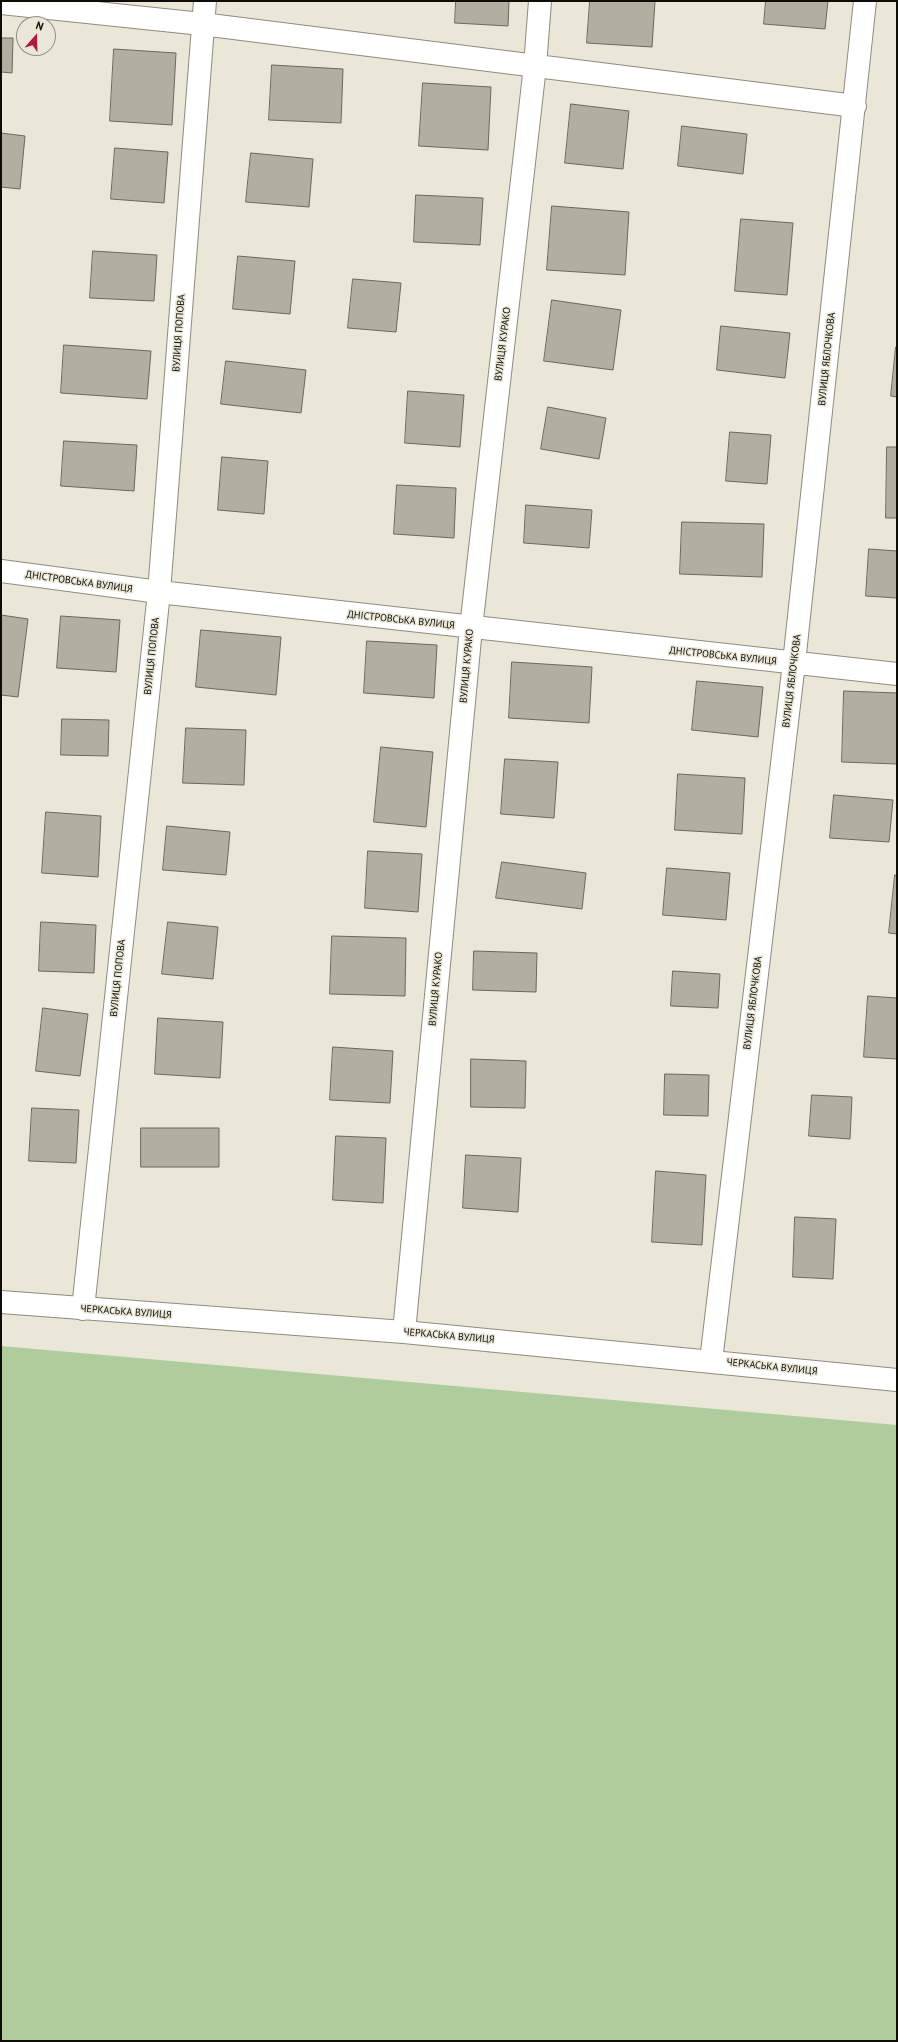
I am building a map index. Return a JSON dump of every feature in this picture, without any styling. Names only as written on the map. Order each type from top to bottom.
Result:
[{"type":"street","name":"ВУЛИЦЯ ПОПОВА","points":[[83,1309],[159,592],[202,24],[205,1]]},
{"type":"street","name":"ВУЛИЦЯ КУРАКО","points":[[404,1332],[471,628],[535,66],[540,1]]},
{"type":"street","name":"ВУЛИЦЯ ЯБЛОЧКОВА","points":[[710,1361],[794,663],[855,106],[865,1]]},
{"type":"street","points":[[1,3],[202,24],[855,106]]},
{"type":"street","name":"ДНІСТРОВСЬКА ВУЛИЦЯ","points":[[1,571],[159,592],[471,628],[897,674]]},
{"type":"street","name":"ЧЕРКАСЬКА ВУЛИЦЯ","points":[[1,1302],[404,1332],[897,1380]]},
{"type":"green space","points":[[1,1346],[897,1425],[897,2041],[1,2041]]},
{"type":"building","points":[[456,1],[509,1],[508,26],[455,23]]},
{"type":"building","points":[[590,1],[655,1],[652,47],[587,43]]},
{"type":"building","points":[[766,1],[828,1],[825,29],[764,24]]},
{"type":"building","points":[[1,38],[13,38],[12,73],[1,72]]},
{"type":"building","points":[[114,49],[176,53],[172,125],[110,121]]},
{"type":"building","points":[[272,65],[343,69],[341,123],[269,120]]},
{"type":"building","points":[[423,83],[491,87],[488,150],[419,146]]},
{"type":"building","points":[[571,104],[629,111],[623,169],[565,163]]},
{"type":"building","points":[[682,126],[747,134],[743,174],[678,166]]},
{"type":"building","points":[[1,133],[25,136],[20,189],[1,187]]},
{"type":"building","points":[[115,148],[168,152],[164,203],[111,199]]},
{"type":"building","points":[[251,153],[313,159],[309,207],[246,202]]},
{"type":"building","points":[[416,195],[483,198],[480,245],[414,242]]},
{"type":"building","points":[[552,206],[629,212],[625,275],[547,270]]},
{"type":"building","points":[[741,219],[793,223],[787,295],[735,291]]},
{"type":"building","points":[[93,251],[157,255],[154,301],[90,298]]},
{"type":"building","points":[[238,256],[295,261],[290,314],[233,309]]},
{"type":"building","points":[[353,279],[401,283],[396,332],[348,328]]},
{"type":"building","points":[[552,300],[621,310],[613,370],[544,361]]},
{"type":"building","points":[[721,326],[790,333],[785,378],[717,370]]},
{"type":"building","points":[[64,345],[151,351],[147,399],[61,393]]},
{"type":"building","points":[[897,347],[897,397],[891,396]]},
{"type":"building","points":[[226,361],[306,370],[301,413],[221,404]]},
{"type":"building","points":[[408,391],[464,395],[460,447],[405,443]]},
{"type":"building","points":[[548,407],[606,418],[599,459],[541,449]]},
{"type":"building","points":[[730,432],[771,435],[767,484],[726,481]]},
{"type":"building","points":[[64,441],[137,445],[134,491],[61,486]]},
{"type":"building","points":[[887,447],[897,447],[897,518],[886,518]]},
{"type":"building","points":[[222,457],[268,461],[264,514],[218,510]]},
{"type":"building","points":[[397,485],[456,488],[454,538],[394,534]]},
{"type":"building","points":[[526,505],[592,510],[589,548],[524,543]]},
{"type":"building","points":[[682,522],[764,524],[762,577],[680,574]]},
{"type":"building","points":[[869,549],[897,551],[897,598],[866,596]]},
{"type":"building","points":[[1,615],[28,619],[18,697],[1,695]]},
{"type":"building","points":[[61,616],[120,620],[116,672],[57,668]]},
{"type":"building","points":[[201,630],[281,637],[276,695],[196,687]]},
{"type":"building","points":[[367,641],[437,645],[434,698],[364,693]]},
{"type":"building","points":[[512,662],[592,667],[589,723],[509,718]]},
{"type":"building","points":[[697,681],[763,687],[758,737],[692,730]]},
{"type":"building","points":[[844,691],[897,693],[897,764],[842,762]]},
{"type":"building","points":[[62,719],[109,720],[108,756],[61,755]]},
{"type":"building","points":[[186,728],[246,730],[244,785],[183,783]]},
{"type":"building","points":[[381,747],[433,752],[426,827],[374,822]]},
{"type":"building","points":[[505,759],[558,762],[554,818],[501,814]]},
{"type":"building","points":[[678,774],[745,778],[742,834],[675,830]]},
{"type":"building","points":[[834,795],[893,800],[889,842],[830,838]]},
{"type":"building","points":[[46,812],[101,816],[98,877],[42,873]]},
{"type":"building","points":[[167,826],[230,832],[226,875],[163,870]]},
{"type":"building","points":[[368,851],[422,854],[418,912],[365,908]]},
{"type":"building","points":[[502,862],[586,873],[582,909],[496,898]]},
{"type":"building","points":[[667,868],[730,873],[726,920],[663,915]]},
{"type":"building","points":[[895,875],[897,876],[897,934],[889,933]]},
{"type":"building","points":[[41,922],[96,925],[94,973],[39,971]]},
{"type":"building","points":[[168,922],[218,927],[213,979],[162,974]]},
{"type":"building","points":[[332,936],[406,938],[405,996],[330,994]]},
{"type":"building","points":[[474,951],[537,953],[536,992],[473,990]]},
{"type":"building","points":[[673,971],[720,974],[718,1008],[671,1006]]},
{"type":"building","points":[[868,996],[897,998],[897,1059],[864,1057]]},
{"type":"building","points":[[43,1008],[88,1014],[80,1076],[36,1071]]},
{"type":"building","points":[[158,1018],[223,1022],[220,1078],[155,1074]]},
{"type":"building","points":[[333,1047],[393,1051],[390,1103],[330,1100]]},
{"type":"building","points":[[471,1059],[526,1061],[525,1108],[471,1107]]},
{"type":"building","points":[[665,1074],[709,1075],[708,1116],[664,1115]]},
{"type":"building","points":[[812,1095],[852,1097],[850,1139],[809,1136]]},
{"type":"building","points":[[32,1108],[79,1110],[76,1163],[29,1161]]},
{"type":"building","points":[[141,1128],[219,1128],[219,1167],[141,1167]]},
{"type":"building","points":[[336,1136],[386,1138],[383,1203],[333,1200]]},
{"type":"building","points":[[466,1155],[521,1158],[518,1212],[463,1208]]},
{"type":"building","points":[[656,1171],[706,1175],[702,1245],[652,1242]]},
{"type":"building","points":[[795,1217],[836,1219],[833,1279],[793,1277]]}]
